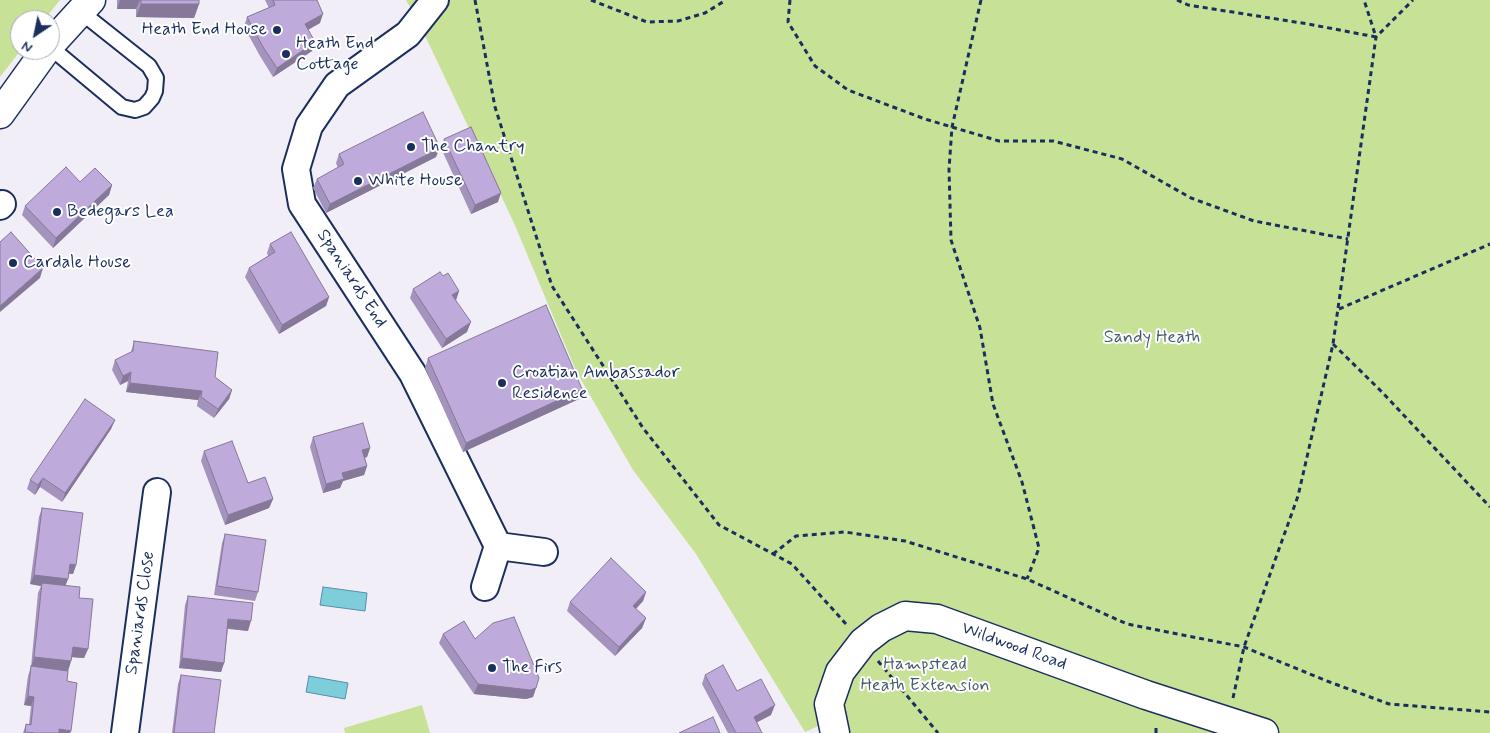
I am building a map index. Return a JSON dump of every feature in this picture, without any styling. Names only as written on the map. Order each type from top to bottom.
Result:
[{"type":"street","name":"Spaniards End","points":[[435,0],[408,34],[336,85],[309,126],[296,169],[302,204],[414,374],[498,546]]},
{"type":"street","points":[[60,35],[86,6]]},
{"type":"street","points":[[0,114],[39,60]]},
{"type":"street","name":"Spaniards Close","points":[[125,733],[156,492]]},
{"type":"street","points":[[485,587],[498,546],[544,552]]},
{"type":"street","name":"Wildwood Road","points":[[835,733],[828,704],[840,672],[862,642],[881,628],[905,616],[937,619],[1146,695],[1264,733]]},
{"type":"lane","points":[[60,54],[122,107],[135,110],[144,107],[152,98],[155,91],[156,78],[149,66],[86,6]]},
{"type":"path","points":[[475,0],[495,107],[552,286],[643,428],[719,525],[792,564],[862,642],[938,733]]},
{"type":"path","points":[[591,0],[647,22],[678,22],[705,13],[726,0]]},
{"type":"path","points":[[790,0],[788,22],[816,66],[848,90],[925,119],[998,141],[1053,141],[1122,159],[1200,202],[1254,221],[1348,239]]},
{"type":"path","points":[[981,0],[952,128],[949,169],[952,240],[980,328],[993,404],[1022,482],[1039,548],[1027,579]]},
{"type":"path","points":[[1177,0],[1188,5],[1376,37]]},
{"type":"path","points":[[1230,723],[1233,694],[1244,647],[1298,496],[1333,344],[1376,37],[1364,0]]},
{"type":"path","points":[[1376,37],[1413,0]]},
{"type":"path","points":[[1338,309],[1490,244]]},
{"type":"path","points":[[1333,344],[1382,392],[1490,507]]},
{"type":"path","points":[[772,554],[796,536],[844,532],[906,541],[1027,579],[1126,624],[1244,647],[1389,704],[1490,712]]},
{"type":"green space","points":[[0,0],[60,0],[52,10],[10,10],[10,60],[13,60],[0,77]]},
{"type":"green space","name":"Sandy Heath","points":[[406,0],[1490,0],[1490,733],[835,733],[832,720],[805,732],[696,554],[633,470],[576,371],[514,223],[418,21]]},
{"type":"green space","points":[[422,705],[430,733],[345,733],[344,728]]},
{"type":"water","points":[[323,587],[367,593],[365,611],[320,605]]},
{"type":"water","points":[[309,676],[348,683],[345,699],[306,692]]},
{"type":"building","points":[[141,0],[199,0],[199,4],[141,4]]},
{"type":"building","points":[[273,0],[317,0],[323,14],[305,24],[315,42],[277,68],[247,17],[275,5]]},
{"type":"building","points":[[423,112],[440,148],[330,204],[317,179],[344,164],[339,154]]},
{"type":"building","points":[[471,127],[501,193],[475,205],[444,139]]},
{"type":"building","name":"Bedegars Lea","points":[[66,167],[80,182],[95,168],[112,185],[56,238],[25,206]]},
{"type":"building","name":"Cardale House","points":[[11,232],[43,268],[0,306],[0,242]]},
{"type":"building","points":[[291,232],[329,297],[282,325],[249,268],[275,252],[270,244]]},
{"type":"building","points":[[440,272],[443,276],[448,273],[459,291],[452,295],[471,322],[446,339],[413,289]]},
{"type":"building","name":"Croatian Ambassador Residence","points":[[546,305],[582,389],[466,443],[428,358]]},
{"type":"building","points":[[134,341],[218,352],[215,377],[232,390],[218,409],[201,397],[202,391],[130,383],[131,372],[123,376],[115,360],[133,351]]},
{"type":"building","points":[[85,399],[115,420],[65,493],[43,478],[38,485],[30,480]]},
{"type":"building","points":[[363,423],[370,448],[362,450],[367,466],[342,473],[344,479],[326,484],[313,437]]},
{"type":"building","points":[[232,441],[248,483],[265,477],[273,499],[228,515],[204,451]]},
{"type":"building","points":[[42,508],[83,513],[76,565],[70,564],[68,579],[34,575]]},
{"type":"building","points":[[225,534],[266,540],[258,592],[217,586]]},
{"type":"building","points":[[611,558],[646,592],[633,606],[646,618],[619,647],[570,602]]},
{"type":"building","points":[[42,583],[80,587],[79,598],[93,599],[88,649],[73,647],[71,661],[34,657]]},
{"type":"building","points":[[188,596],[253,603],[251,621],[228,619],[224,663],[182,658]]},
{"type":"building","name":"The Firs","points":[[514,617],[539,678],[536,688],[530,690],[478,684],[443,634],[464,621],[475,639],[493,623]]},
{"type":"building","points":[[723,665],[737,691],[761,679],[775,705],[754,717],[762,733],[736,733],[705,675]]},
{"type":"building","points":[[31,666],[68,671],[67,681],[77,683],[71,731],[59,729],[59,733],[25,732],[26,724],[31,725],[34,697],[28,696]]},
{"type":"building","points":[[181,675],[221,680],[214,733],[174,733]]},
{"type":"building","points":[[713,717],[720,733],[679,733]]},
{"type":"place","name":"Heath End House","points":[[277,30]]},
{"type":"place","name":"Heath End Cottage","points":[[286,54]]},
{"type":"place","name":"The Chantry","points":[[411,147]]},
{"type":"place","name":"White House","points":[[358,181]]},
{"type":"place","name":"Bedegars Lea","points":[[57,212]]},
{"type":"place","name":"Cardale House","points":[[13,263]]},
{"type":"place","name":"Croatian Ambassador Residence","points":[[502,383]]},
{"type":"place","name":"The Firs","points":[[492,668]]},
{"type":"park label","name":"Hampstead Heath Extension","points":[[925,675]]}]
